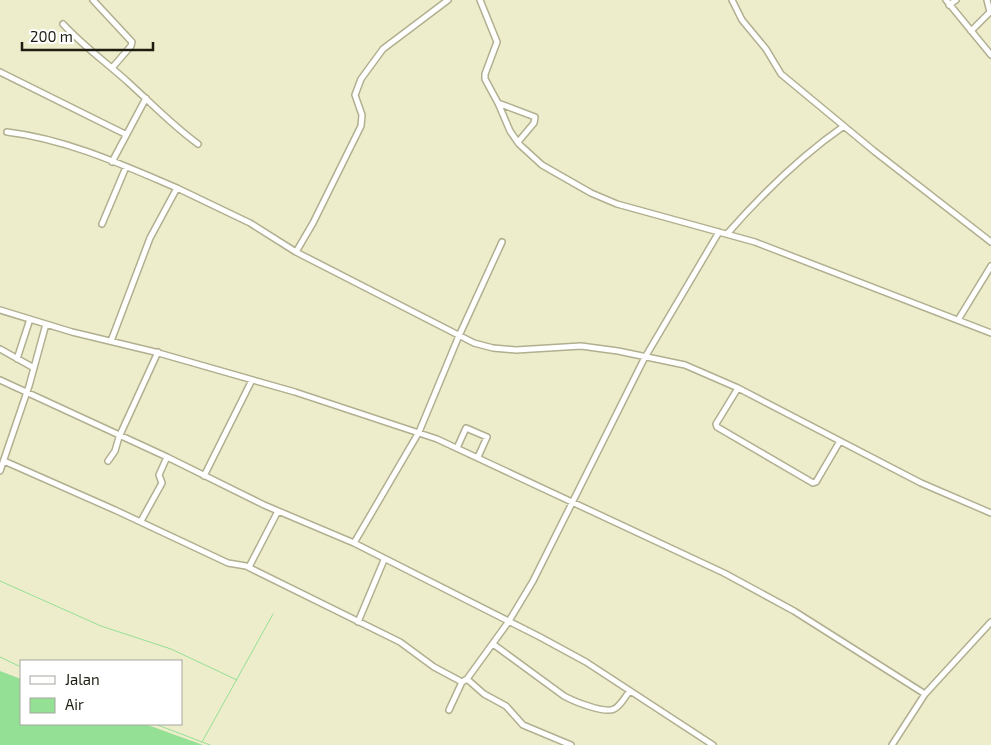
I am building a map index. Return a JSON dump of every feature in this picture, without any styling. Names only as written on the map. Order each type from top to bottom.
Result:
[{"type":"street","points":[[93,0],[132,42],[128,50],[112,68]]},
{"type":"street","points":[[296,252],[313,223],[361,126],[362,115],[355,92],[388,43],[448,0]]},
{"type":"street","points":[[480,0],[497,42],[484,76],[510,131],[518,142],[546,168],[601,198],[755,242],[991,333]]},
{"type":"street","points":[[732,0],[739,14],[766,49],[779,72],[991,242]]},
{"type":"street","points":[[956,0],[948,3],[991,55]]},
{"type":"street","points":[[971,31],[990,12],[988,0]]},
{"type":"street","points":[[62,24],[89,50],[146,98],[174,127],[198,144]]},
{"type":"street","points":[[0,72],[126,134]]},
{"type":"street","points":[[112,162],[146,98]]},
{"type":"street","points":[[498,103],[535,117],[534,123],[518,142]]},
{"type":"street","points":[[727,234],[751,207],[798,164],[844,126]]},
{"type":"street","points":[[7,132],[50,141],[126,167],[177,188],[250,223],[296,252],[474,343],[503,349],[581,346],[685,365],[738,388],[921,484],[991,513]]},
{"type":"street","points":[[102,224],[126,167]]},
{"type":"street","points":[[111,341],[150,238],[177,188]]},
{"type":"street","points":[[449,710],[465,680],[509,621],[538,572],[645,357],[719,232]]},
{"type":"street","points":[[354,543],[419,432],[458,336],[502,242]]},
{"type":"street","points":[[958,320],[991,266]]},
{"type":"street","points":[[0,310],[46,324],[158,352],[419,432],[695,559],[768,597],[925,694]]},
{"type":"street","points":[[17,359],[30,319]]},
{"type":"street","points":[[0,471],[27,392],[46,324]]},
{"type":"street","points":[[0,349],[34,368]]},
{"type":"street","points":[[108,461],[115,451],[119,436],[158,352]]},
{"type":"street","points":[[0,380],[167,457],[278,511],[354,543],[384,560],[509,621],[563,649],[712,745]]},
{"type":"street","points":[[204,476],[252,380]]},
{"type":"street","points":[[738,388],[717,427],[813,482],[816,482],[840,441]]},
{"type":"street","points":[[456,448],[466,428],[487,436],[488,438],[478,458]]},
{"type":"street","points":[[141,521],[162,483],[159,474],[167,457]]},
{"type":"street","points":[[3,458],[228,563],[249,567],[400,642],[434,667],[465,680],[484,694],[506,706],[523,725],[570,745]]},
{"type":"street","points":[[249,567],[278,511]]},
{"type":"street","points":[[358,622],[384,560]]},
{"type":"street","points":[[892,745],[925,694],[991,622]]},
{"type":"street","points":[[493,644],[564,696],[600,710],[612,710],[618,706],[630,691]]},
{"type":"water","points":[[0,671],[20,679],[20,725],[148,725],[203,745],[0,745]]},
{"type":"waterway","points":[[0,581],[101,626],[171,649],[237,680]]},
{"type":"waterway","points":[[202,742],[273,614]]},
{"type":"waterway","points":[[0,657],[20,667]]},
{"type":"waterway","points":[[158,725],[210,745]]}]
